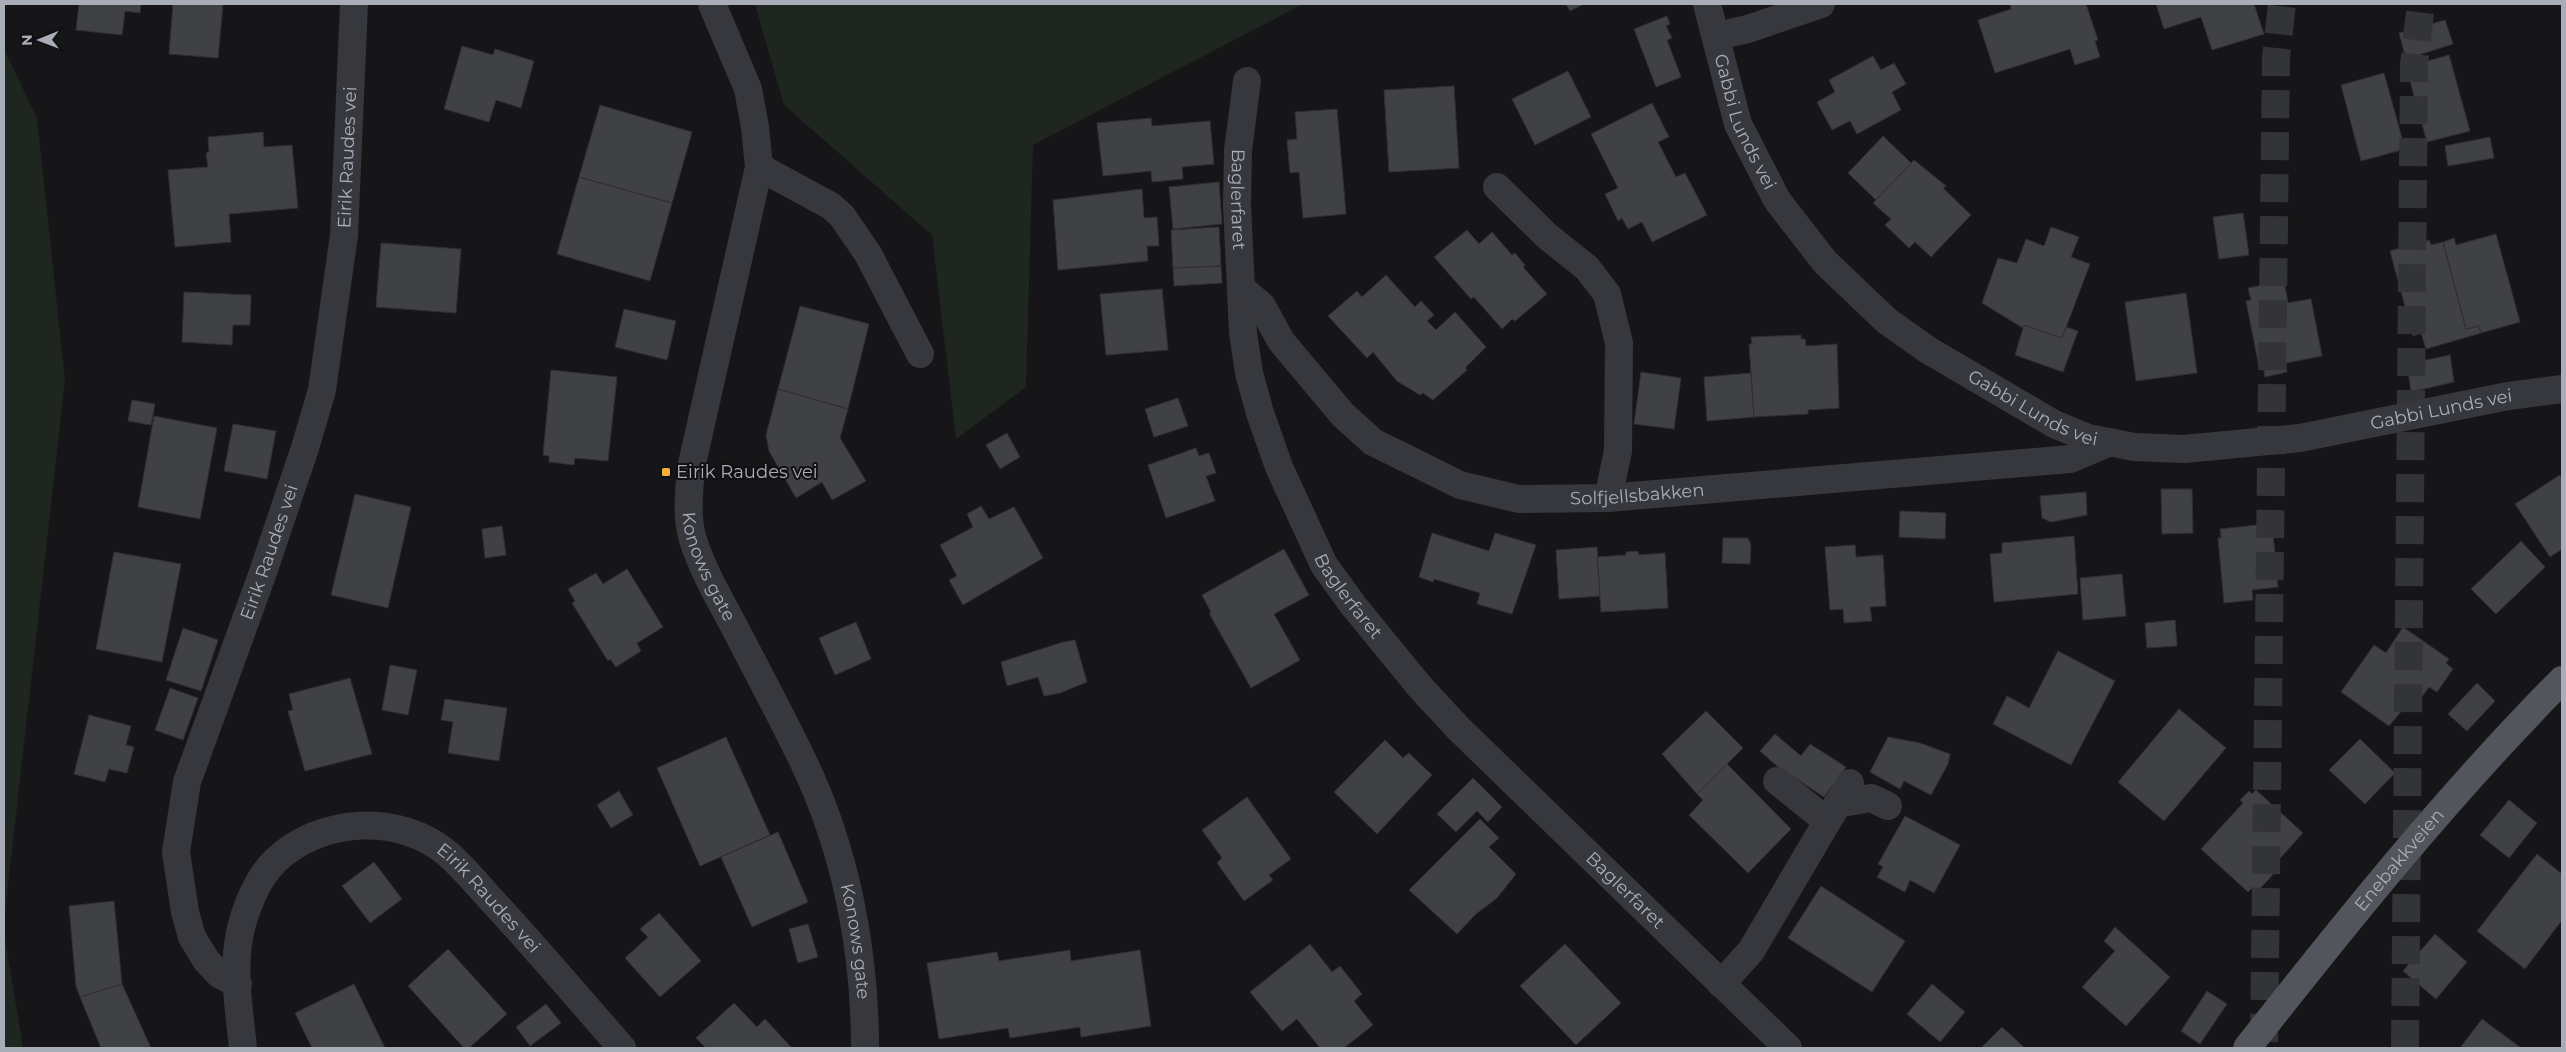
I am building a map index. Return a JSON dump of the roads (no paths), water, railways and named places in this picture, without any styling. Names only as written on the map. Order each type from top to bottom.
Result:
[{"type":"main road","name":"Enebakkveien","points":[[2247,1048],[2357,908],[2506,737],[2562,680]]},
{"type":"street","name":"Eirik Raudes vei","points":[[238,984],[219,974],[206,960],[192,937],[185,912],[176,852],[188,782],[283,512],[322,390],[344,235],[348,178],[354,4]]},
{"type":"street","name":"Konows gate","points":[[712,4],[748,89],[755,127],[759,167],[691,468],[689,513],[693,538],[706,574],[804,764],[828,821],[847,883],[857,942],[865,1048]]},
{"type":"street","name":"Gabbi Lunds vei","points":[[1707,4],[1717,36],[1738,124],[1776,200],[1825,262],[1887,321],[1928,350],[2054,424],[2088,438],[2134,446],[2184,449],[2300,438],[2508,396],[2562,389]]},
{"type":"street","points":[[1717,36],[1748,29],[1822,4]]},
{"type":"street","name":"Baglerfaret","points":[[1246,80],[1238,150],[1237,204],[1245,349],[1260,414],[1279,467],[1324,565],[1353,605],[1414,679],[1458,728],[1788,1048]]},
{"type":"street","points":[[759,167],[831,206],[842,216],[868,254],[920,354]]},
{"type":"street","points":[[1497,187],[1547,236],[1587,268],[1607,294],[1619,343],[1618,451],[1608,498]]},
{"type":"street","name":"Solfjellsbakken","points":[[1242,289],[1262,306],[1281,341],[1343,415],[1373,442],[1460,485],[1518,499],[1608,498],[2070,459],[2110,442]]},
{"type":"street","points":[[1777,781],[1838,802],[1870,798],[1888,806]]},
{"type":"street","points":[[1722,984],[1751,951],[1838,802]]},
{"type":"street","name":"Eirik Raudes vei","points":[[243,1048],[238,984],[238,950],[242,924],[263,875],[275,861],[293,848],[323,833],[353,826],[393,828],[410,831],[448,854],[548,962],[622,1048]]},
{"type":"tunnel","points":[[2264,1042],[2276,57],[2282,4]]},
{"type":"tunnel","points":[[2405,1048],[2414,64],[2421,4]]},
{"type":"place","name":"Eirik Raudes vei","points":[[666,472]]}]
